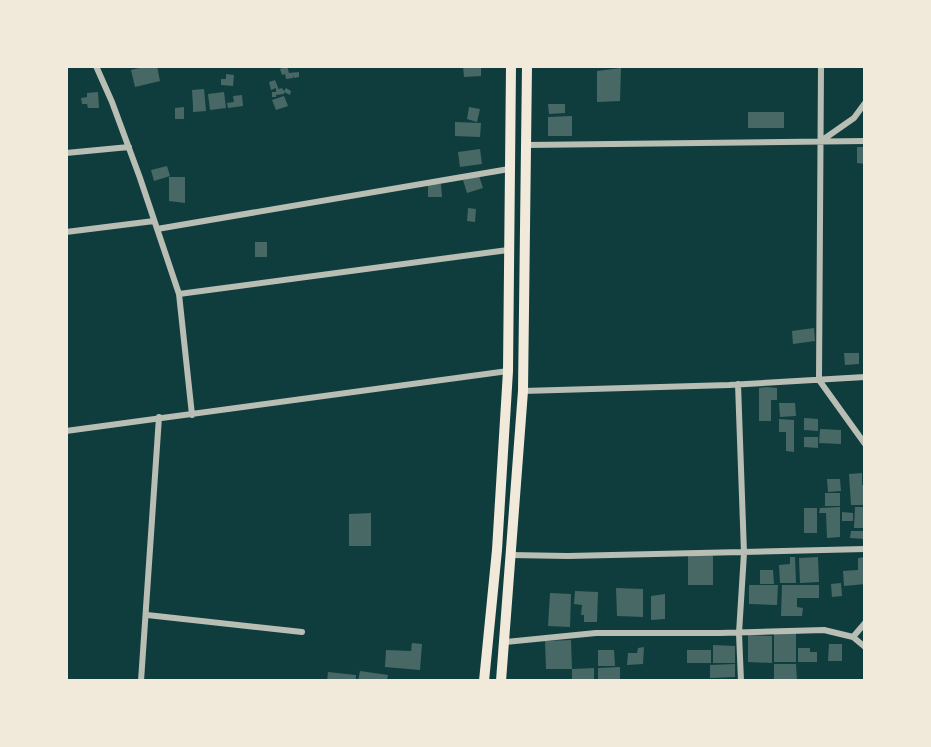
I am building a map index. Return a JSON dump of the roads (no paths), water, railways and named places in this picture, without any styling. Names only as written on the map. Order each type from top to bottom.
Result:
[{"type":"highway","points":[[484,681],[497,550],[508,371],[511,66]]},
{"type":"highway","points":[[501,681],[523,391],[527,66]]},
{"type":"street","points":[[96,66],[129,147],[179,294],[192,415]]},
{"type":"street","points":[[821,66],[819,380],[865,444]]},
{"type":"street","points":[[821,141],[854,118],[865,103]]},
{"type":"street","points":[[526,145],[865,141]]},
{"type":"street","points":[[66,153],[129,147]]},
{"type":"street","points":[[157,229],[509,169]]},
{"type":"street","points":[[66,232],[154,221]]},
{"type":"street","points":[[179,294],[508,250]]},
{"type":"street","points":[[66,431],[508,371]]},
{"type":"street","points":[[523,391],[865,377]]},
{"type":"street","points":[[738,384],[744,553],[739,633],[741,681]]},
{"type":"street","points":[[141,681],[159,417]]},
{"type":"street","points":[[510,555],[865,549]]},
{"type":"street","points":[[147,615],[302,632]]},
{"type":"street","points":[[853,637],[865,623]]},
{"type":"street","points":[[505,642],[596,633],[824,630],[853,637],[865,647]]}]
